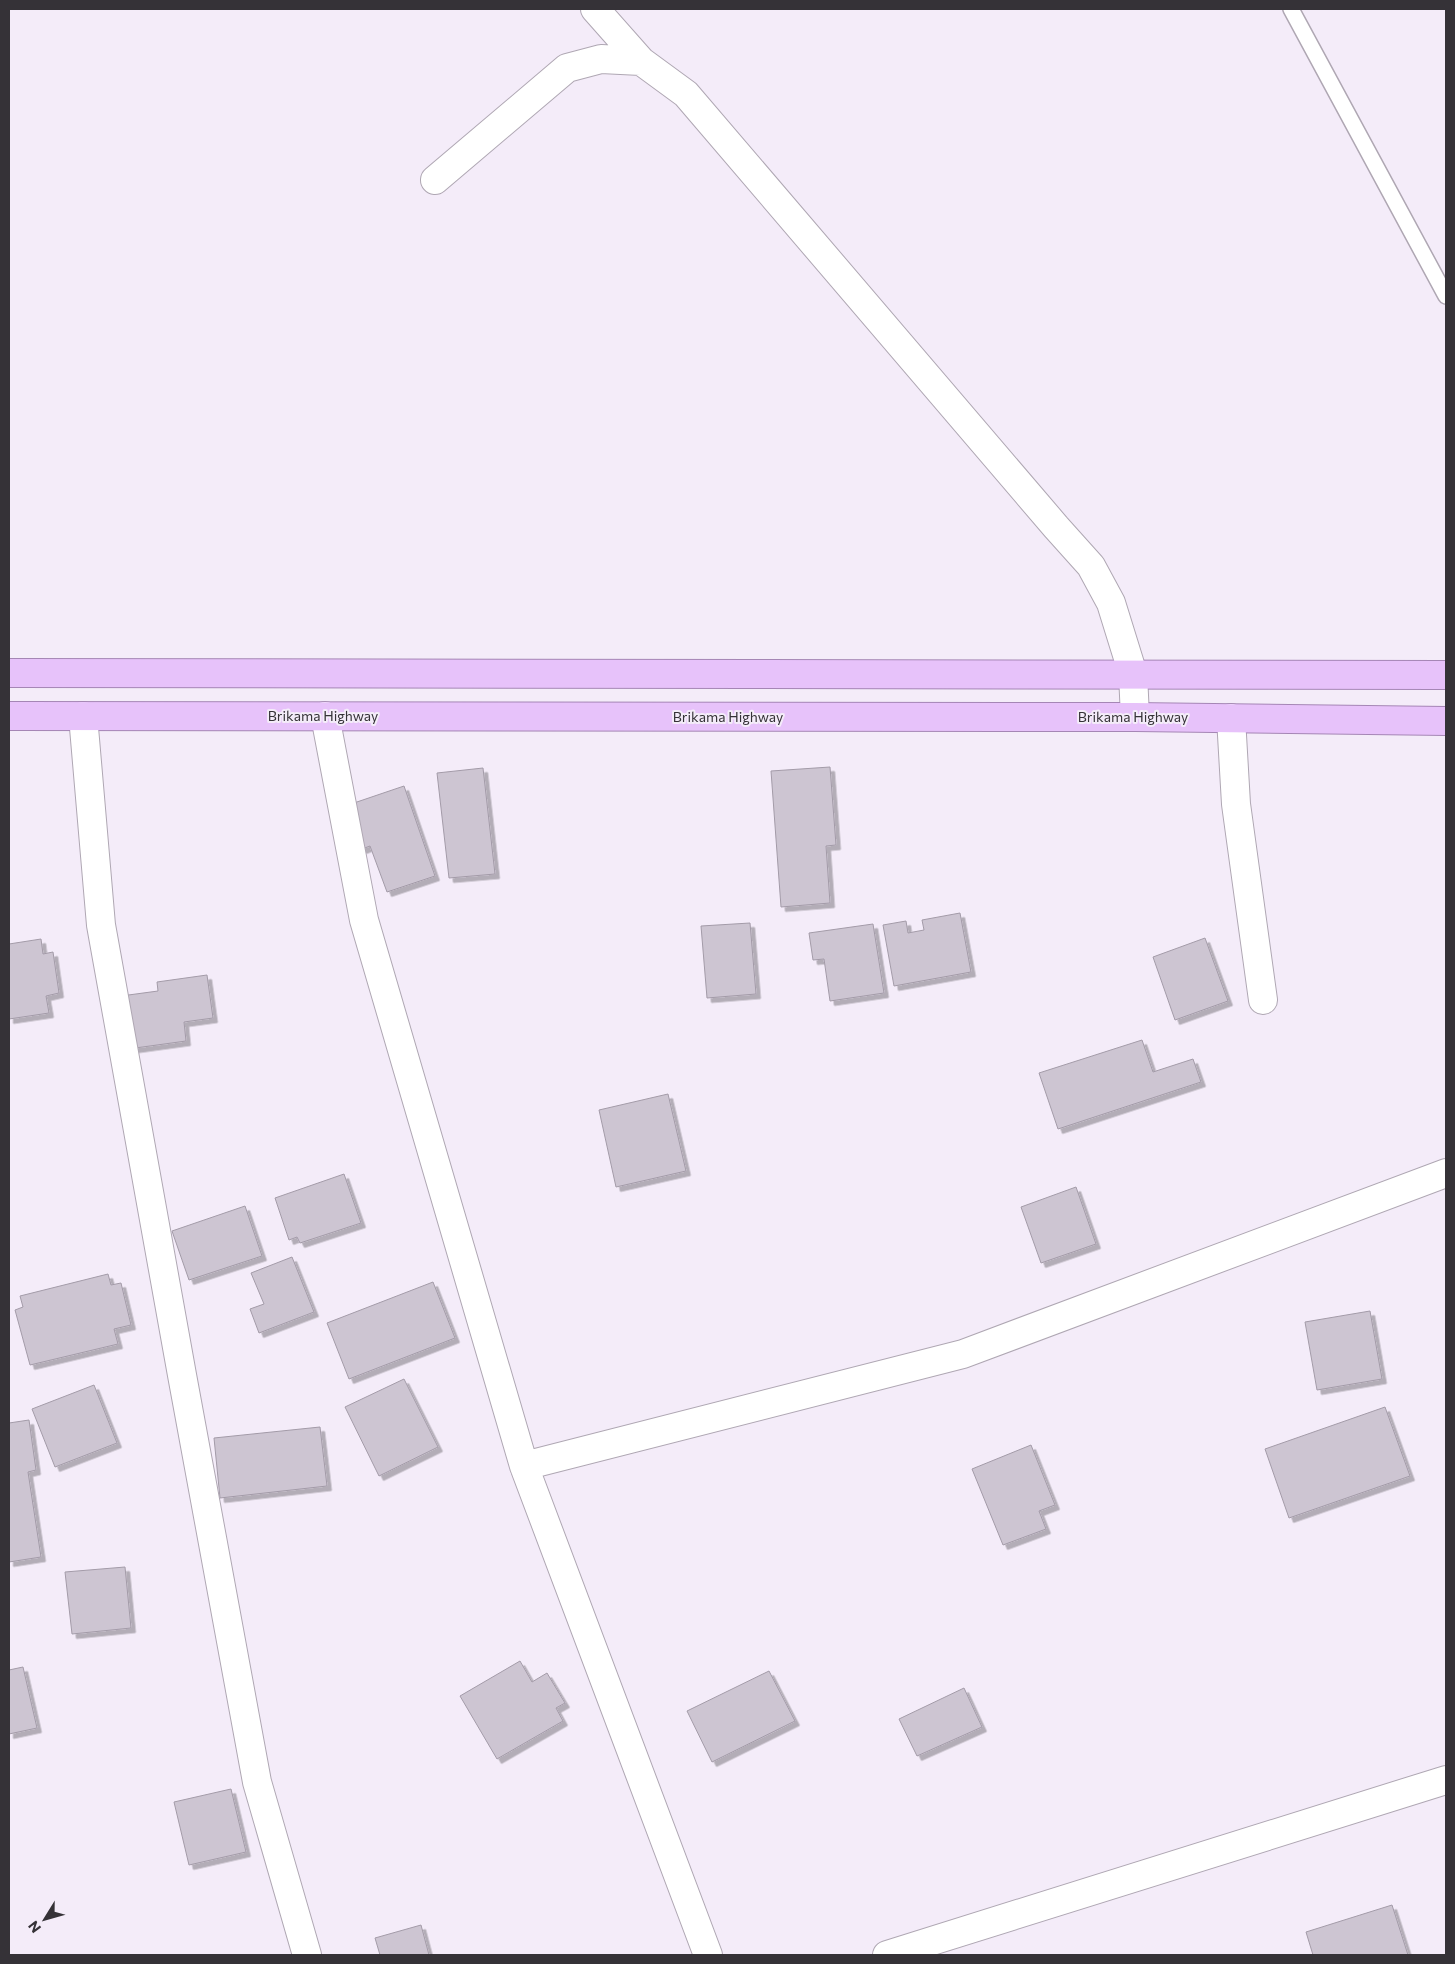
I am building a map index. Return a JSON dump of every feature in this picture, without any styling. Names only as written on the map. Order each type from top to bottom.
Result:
[{"type":"highway","points":[[9,673],[1446,675]]},
{"type":"highway","name":"Brikama Highway","points":[[9,716],[1135,717],[1446,721]]},
{"type":"street","points":[[595,9],[641,61],[686,94],[1049,520],[1092,566],[1111,603],[1134,674],[1135,717]]},
{"type":"street","points":[[436,180],[567,68],[601,58],[641,61]]},
{"type":"street","points":[[83,716],[101,925],[182,1375],[257,1782],[307,1955]]},
{"type":"street","points":[[325,716],[364,920],[524,1466],[708,1955]]},
{"type":"street","points":[[1231,718],[1236,804],[1263,1000]]},
{"type":"street","points":[[524,1466],[963,1354],[1446,1173]]},
{"type":"street","points":[[887,1955],[1446,1780]]},
{"type":"lane","points":[[1291,9],[1446,296]]},
{"type":"building","points":[[830,767],[836,845],[826,846],[830,903],[781,907],[771,771]]},
{"type":"building","points":[[483,768],[495,874],[449,878],[437,773]]},
{"type":"building","points":[[404,786],[435,876],[387,892],[370,846],[362,849],[348,805]]},
{"type":"building","points":[[960,913],[971,972],[894,986],[883,925],[906,921],[908,933],[924,930],[922,920]]},
{"type":"building","points":[[750,923],[756,994],[707,998],[701,926]]},
{"type":"building","points":[[873,924],[884,993],[830,1001],[824,959],[813,960],[809,933]]},
{"type":"building","points":[[1205,938],[1228,1001],[1175,1020],[1153,957]]},
{"type":"building","points":[[41,939],[43,954],[53,952],[59,993],[46,996],[49,1013],[9,1019],[9,944]]},
{"type":"building","points":[[207,975],[213,1018],[184,1022],[186,1041],[128,1049],[121,996],[158,991],[157,982]]},
{"type":"building","points":[[1142,1040],[1153,1072],[1193,1059],[1201,1082],[1058,1129],[1039,1073]]},
{"type":"building","points":[[668,1094],[686,1171],[616,1187],[599,1110]]},
{"type":"building","points":[[344,1174],[361,1223],[300,1243],[297,1237],[289,1240],[275,1198]]},
{"type":"building","points":[[1076,1187],[1096,1244],[1041,1263],[1021,1207]]},
{"type":"building","points":[[245,1206],[262,1256],[189,1280],[172,1231]]},
{"type":"building","points":[[292,1257],[314,1312],[259,1333],[250,1309],[264,1304],[251,1273]]},
{"type":"building","points":[[108,1274],[111,1285],[121,1283],[131,1325],[114,1329],[118,1344],[30,1365],[15,1310],[23,1307],[20,1296]]},
{"type":"building","points":[[433,1282],[455,1338],[349,1379],[327,1323]]},
{"type":"building","points":[[1370,1311],[1382,1379],[1317,1390],[1305,1322]]},
{"type":"building","points":[[404,1379],[438,1447],[379,1476],[345,1407]]},
{"type":"building","points":[[94,1385],[117,1443],[55,1467],[32,1409]]},
{"type":"building","points":[[1385,1407],[1410,1476],[1289,1518],[1265,1449]]},
{"type":"building","points":[[29,1420],[36,1470],[28,1472],[41,1557],[9,1562],[9,1423]]},
{"type":"building","points":[[320,1427],[327,1486],[220,1498],[214,1438]]},
{"type":"building","points":[[1031,1445],[1055,1505],[1039,1511],[1046,1529],[1003,1545],[972,1469]]},
{"type":"building","points":[[125,1567],[131,1628],[72,1634],[65,1572]]},
{"type":"building","points":[[520,1661],[532,1682],[547,1673],[565,1703],[556,1708],[563,1721],[497,1759],[460,1696]]},
{"type":"building","points":[[23,1667],[37,1728],[9,1734],[9,1670]]},
{"type":"building","points":[[769,1671],[795,1721],[712,1762],[687,1711]]},
{"type":"building","points":[[964,1688],[982,1727],[917,1756],[899,1719]]},
{"type":"building","points":[[231,1789],[246,1852],[189,1865],[174,1802]]},
{"type":"building","points":[[1392,1905],[1408,1955],[1313,1955],[1306,1932]]},
{"type":"building","points":[[421,1925],[429,1955],[380,1955],[375,1938]]}]
